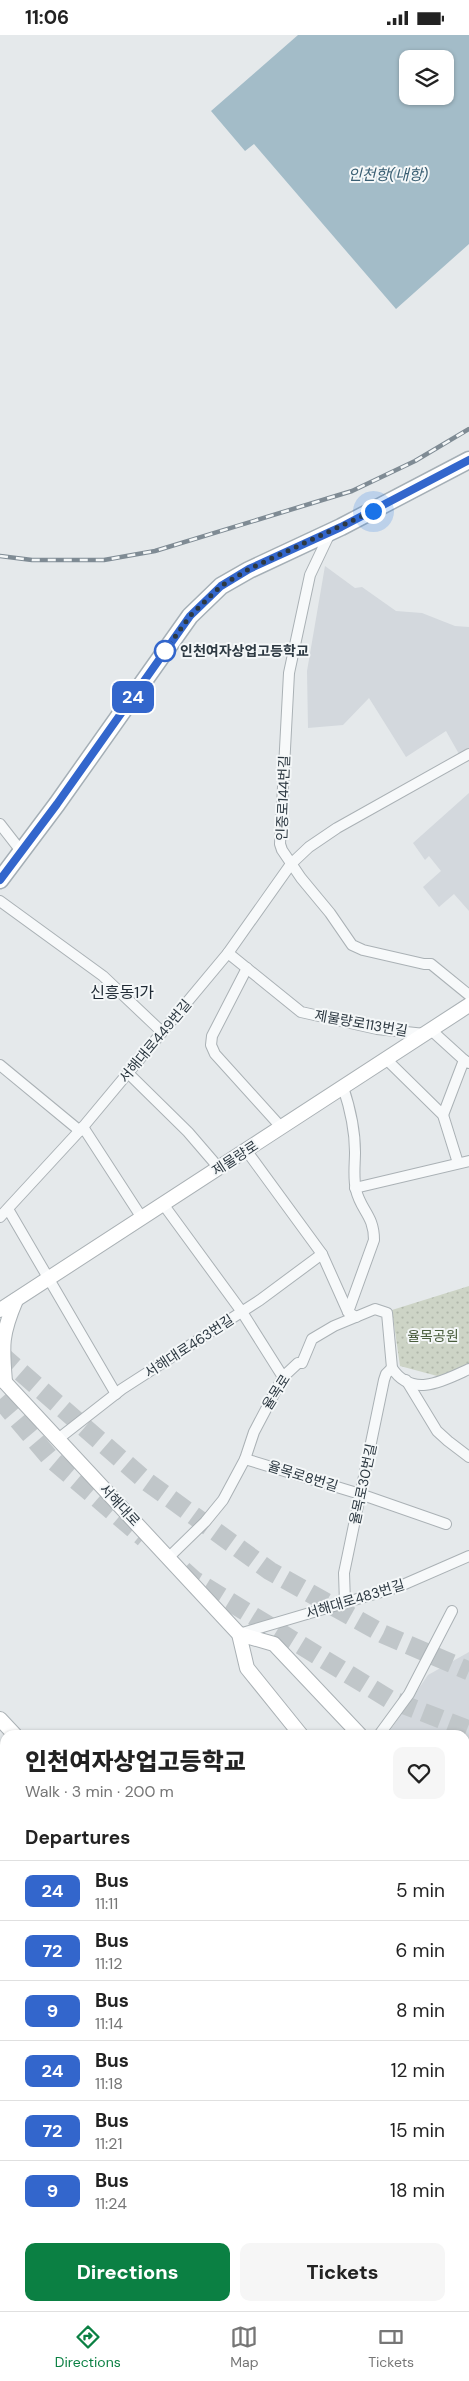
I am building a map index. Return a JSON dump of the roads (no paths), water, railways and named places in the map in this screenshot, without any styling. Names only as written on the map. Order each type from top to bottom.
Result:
[{"type":"main road","points":[[0,880],[57,804],[190,616],[221,586],[249,569],[330,533],[469,460]]},
{"type":"main road","name":"제물량로","points":[[0,1310],[469,1005]]},
{"type":"main road","points":[[0,1301],[16,1300],[4,1328],[2,1380]]},
{"type":"main road","name":"서해대로","points":[[2,1380],[239,1634],[247,1668],[297,1730]]},
{"type":"main road","points":[[239,1634],[274,1644],[355,1730]]},
{"type":"main road","points":[[0,1719],[10,1730]]},
{"type":"street","name":"인중로144번길","points":[[330,533],[310,575],[289,673],[280,844],[292,864],[352,945],[363,950],[431,964],[469,995]]},
{"type":"street","name":"서해대로449번길","points":[[0,1217],[81,1129],[128,1073],[161,1031],[228,953],[292,864],[309,847],[338,828],[469,754]]},
{"type":"street","points":[[0,824],[21,851]]},
{"type":"street","points":[[0,901],[103,976],[161,1031]]},
{"type":"street","name":"제물량로113번길","points":[[228,953],[248,967],[301,1012],[378,1029],[428,1032]]},
{"type":"street","points":[[248,967],[212,1036],[211,1045],[215,1054],[281,1127]]},
{"type":"street","points":[[428,1032],[466,1061],[445,1120]]},
{"type":"street","points":[[355,1189],[464,1162],[445,1120],[386,1059]]},
{"type":"street","points":[[0,1065],[81,1129],[142,1218]]},
{"type":"street","points":[[128,1073],[188,1132],[219,1168]]},
{"type":"street","points":[[343,1087],[349,1105],[354,1133],[355,1189],[374,1228],[374,1240],[352,1315]]},
{"type":"street","points":[[246,1151],[322,1255],[352,1315]]},
{"type":"street","points":[[163,1204],[242,1312],[283,1377]]},
{"type":"street","points":[[8,1209],[116,1394]]},
{"type":"street","name":"서해대로463번길","points":[[58,1439],[116,1394],[242,1312],[322,1255]]},
{"type":"street","name":"율목로","points":[[168,1558],[216,1510],[245,1459],[254,1432],[283,1377],[298,1363],[302,1363],[312,1339],[352,1315],[375,1309],[387,1313],[392,1368]]},
{"type":"street","points":[[392,1368],[396,1374],[419,1385],[435,1385],[469,1369]]},
{"type":"street","name":"율목로30번길","points":[[345,1603],[344,1573],[384,1381],[386,1374],[392,1368]]},
{"type":"street","points":[[406,1380],[423,1412],[437,1431],[469,1457]]},
{"type":"street","name":"율목로8번길","points":[[245,1459],[360,1494],[446,1524]]},
{"type":"street","name":"서해대로483번길","points":[[239,1634],[398,1587],[469,1556]]},
{"type":"street","points":[[383,1730],[416,1682],[452,1611]]},
{"type":"water","name":"인천항(내항)","points":[[298,35],[469,35],[469,244],[396,309],[254,144],[245,151],[211,111]]},
{"type":"tunnel","points":[[0,1354],[146,1481],[270,1571],[383,1634],[469,1671]]},
{"type":"tunnel","points":[[0,1399],[50,1458],[144,1538]]},
{"type":"tunnel","points":[[183,1570],[194,1580],[389,1699],[469,1730]]},
{"type":"railway","points":[[0,556],[32,560],[104,560],[155,551],[352,491],[415,461],[469,429]]},
{"type":"place","name":"인천여자상업고등학교","points":[[165,651]]},
{"type":"district","name":"신흥동1가","points":[[122,992]]},
{"type":"park label","name":"율목공원","points":[[433,1336]]}]
